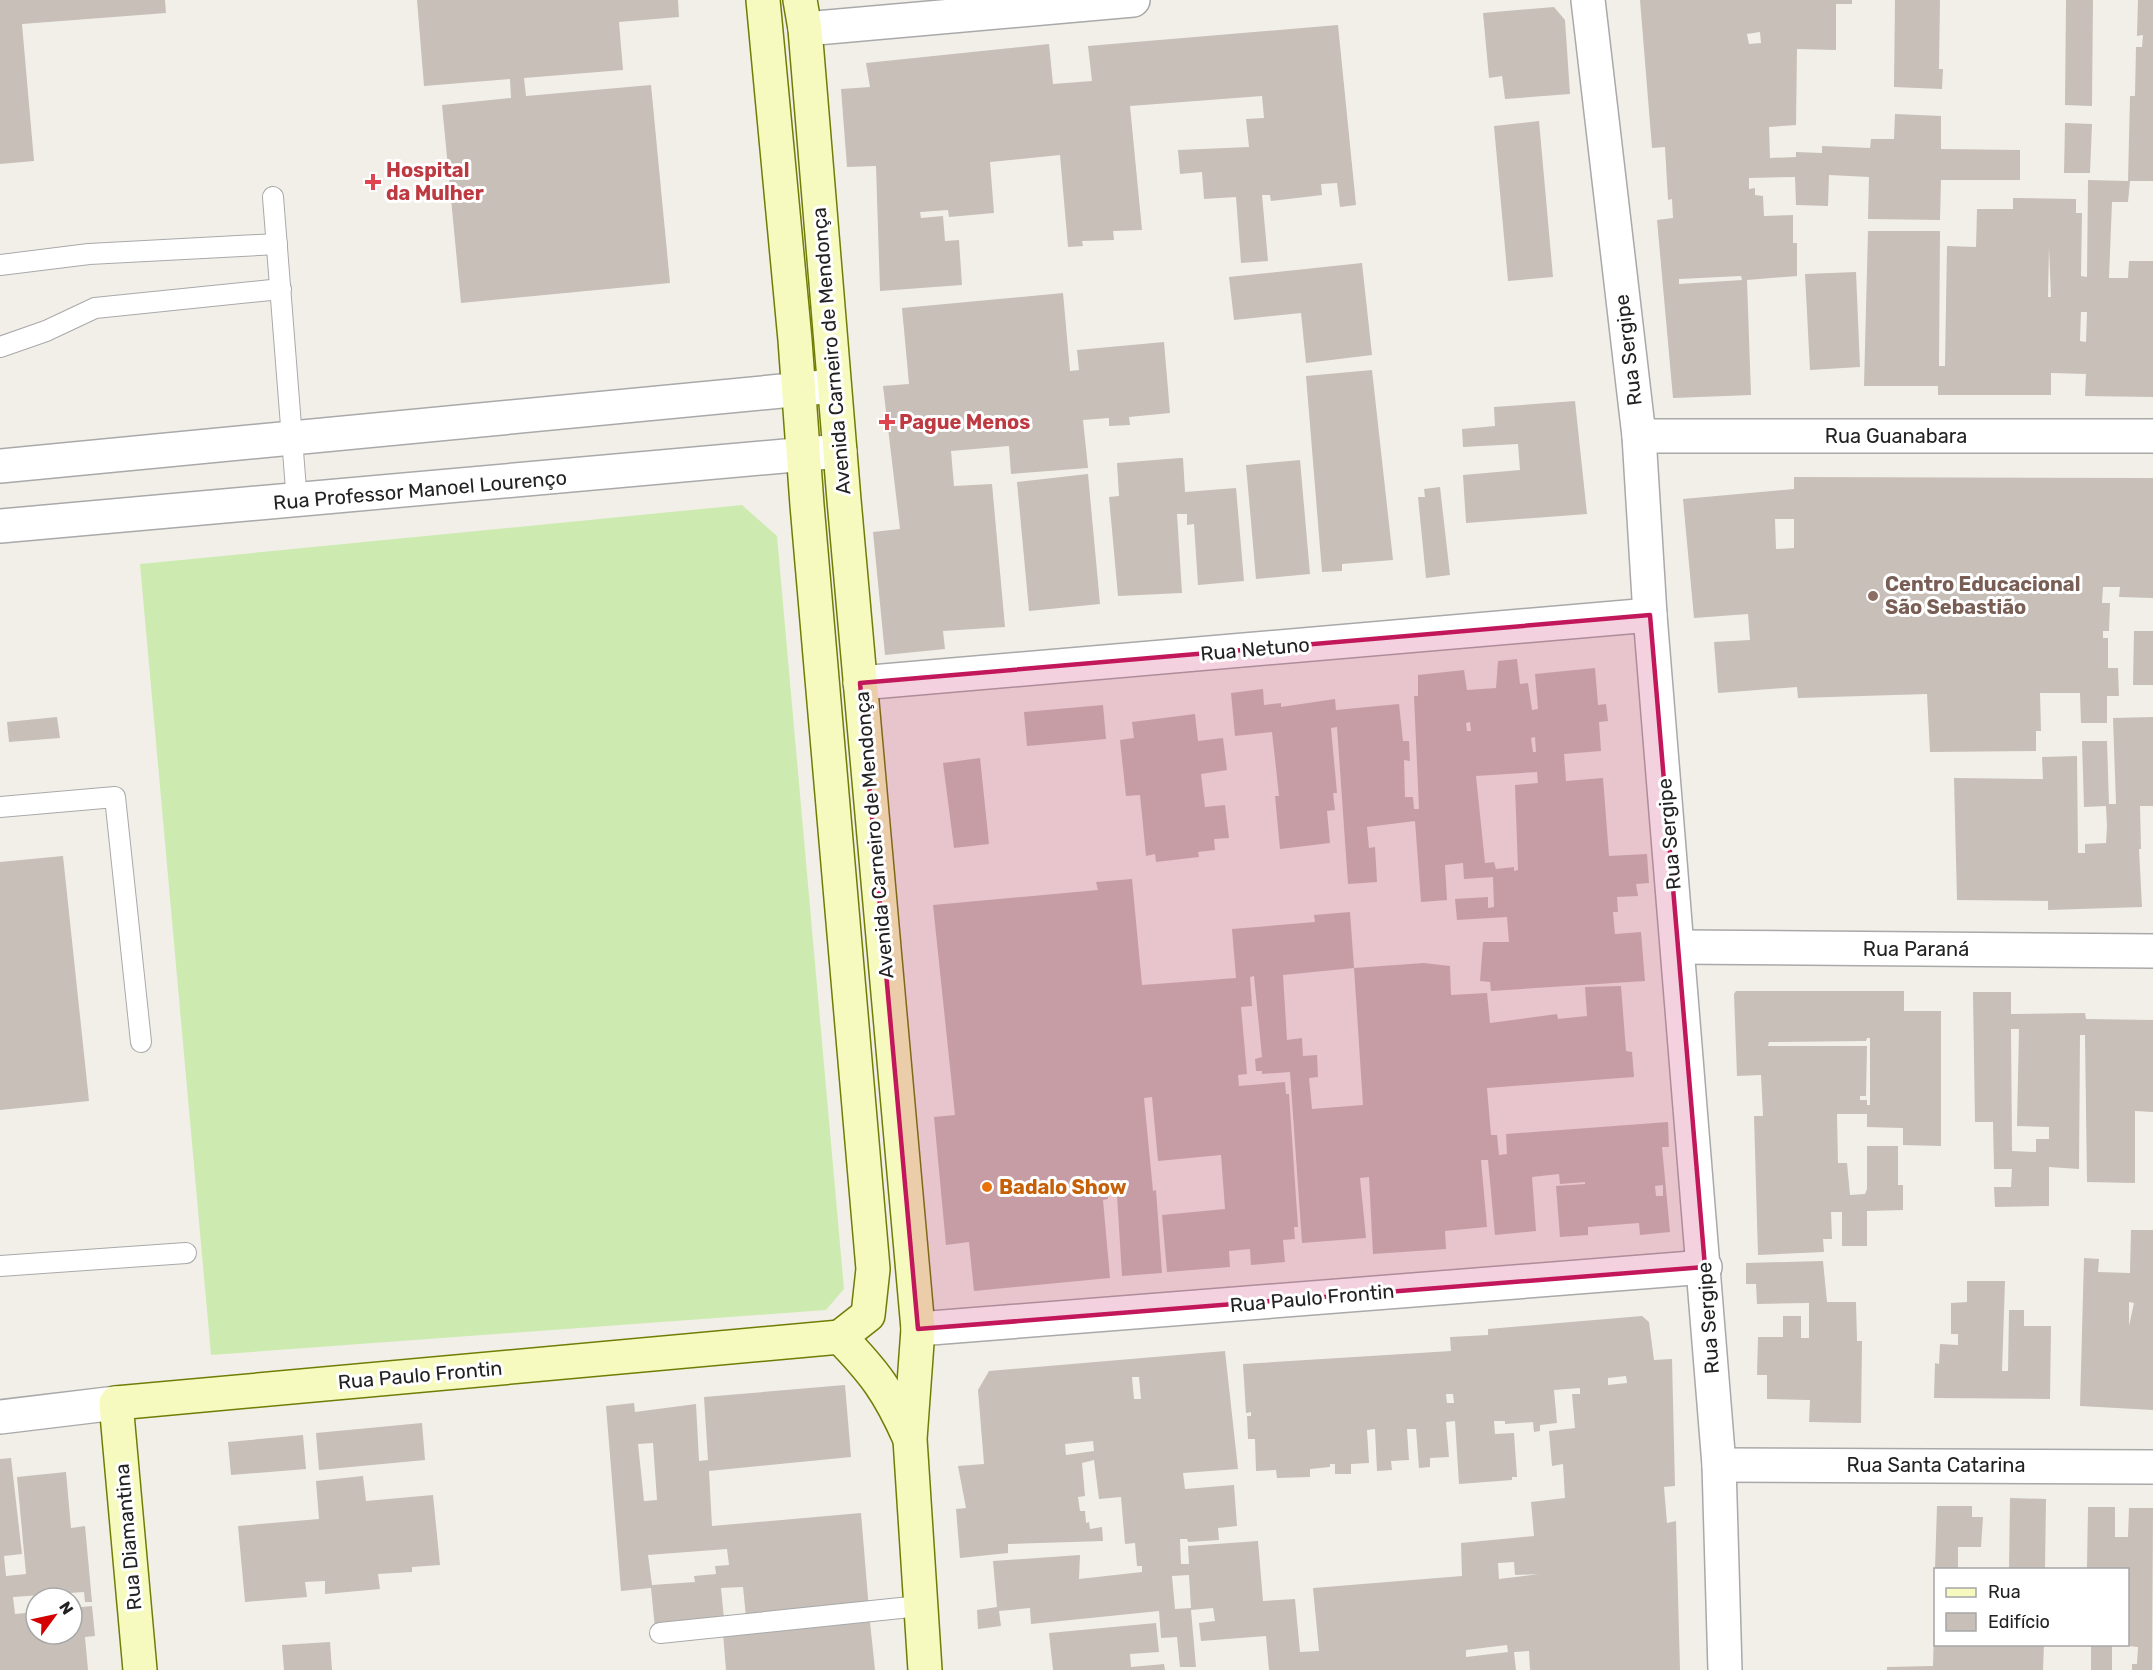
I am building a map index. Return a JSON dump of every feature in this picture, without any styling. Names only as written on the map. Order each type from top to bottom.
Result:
[{"type":"main road","name":"Avenida Carneiro de Mendonça","points":[[763,0],[799,391],[873,1269],[868,1315],[840,1336]]},
{"type":"main road","name":"Avenida Carneiro de Mendonça","points":[[802,15],[918,1329],[910,1439],[925,1670]]},
{"type":"main road","name":"Rua Paulo Frontin","points":[[116,1403],[840,1336]]},
{"type":"main road","points":[[840,1336],[875,1373],[892,1400],[910,1439]]},
{"type":"main road","name":"Rua Diamantina","points":[[116,1403],[140,1670]]},
{"type":"street","points":[[802,15],[1133,0]]},
{"type":"street","name":"Rua Sergipe","points":[[1588,0],[1638,436],[1650,615],[1705,1267],[1719,1464],[1725,1670]]},
{"type":"street","points":[[0,466],[834,386]]},
{"type":"street","name":"Rua Guanabara","points":[[1638,436],[2153,436]]},
{"type":"street","name":"Rua Professor Manoel Lourenço","points":[[0,526],[297,502],[840,451]]},
{"type":"street","name":"Rua Netuno","points":[[860,683],[1650,615]]},
{"type":"street","name":"Rua Paraná","points":[[1678,947],[2153,951]]},
{"type":"street","name":"Rua Paulo Frontin","points":[[918,1329],[1705,1267]]},
{"type":"street","name":"Rua Paulo Frontin","points":[[0,1417],[116,1403]]},
{"type":"street","name":"Rua Santa Catarina","points":[[1719,1464],[2153,1467]]},
{"type":"lane","points":[[273,197],[297,502]]},
{"type":"lane","points":[[0,265],[89,254],[277,244]]},
{"type":"lane","points":[[0,347],[46,331],[95,308],[281,289]]},
{"type":"lane","points":[[0,807],[115,797],[141,1042]]},
{"type":"lane","points":[[0,1266],[186,1253]]},
{"type":"lane","points":[[660,1633],[920,1606]]},
{"type":"highlighted area","points":[[1650,615],[1705,1267],[918,1329],[860,683]]},
{"type":"green space","points":[[742,505],[777,536],[844,1289],[826,1310],[211,1355],[140,564]]},
{"type":"building","points":[[0,0],[165,0],[166,13],[22,24],[34,161],[0,164]]},
{"type":"building","points":[[417,0],[678,0],[679,17],[619,22],[623,70],[524,78],[526,96],[651,85],[670,283],[461,303],[442,105],[511,98],[510,79],[424,86]]},
{"type":"building","points":[[1640,0],[1852,0],[1852,4],[1836,4],[1836,50],[1797,49],[1796,125],[1769,127],[1770,158],[1796,157],[1796,152],[1822,153],[1822,146],[1870,148],[1871,139],[1894,139],[1895,114],[1941,116],[1941,149],[2020,150],[2020,180],[1941,180],[1940,220],[1868,219],[1869,177],[1829,175],[1828,206],[1796,205],[1795,177],[1749,178],[1749,189],[1755,188],[1755,195],[1763,196],[1764,216],[1793,215],[1793,243],[1797,243],[1797,276],[1747,280],[1751,395],[1673,398],[1657,220],[1673,218],[1672,199],[1668,200],[1665,147],[1652,148]],"holes":[[[1760,32],[1761,43],[1749,44],[1747,34]],[[1741,276],[1742,280],[1679,284],[1679,279]]]},
{"type":"building","points":[[1895,0],[1940,0],[1939,69],[1943,69],[1942,89],[1894,87]]},
{"type":"building","points":[[2066,0],[2093,0],[2092,106],[2065,105]]},
{"type":"building","points":[[2138,0],[2153,0],[2153,181],[2130,181],[2128,202],[2112,202],[2109,278],[2128,278],[2129,261],[2153,261],[2153,397],[2085,396],[2086,374],[2051,373],[2051,395],[1938,395],[1938,386],[1864,386],[1868,231],[1940,231],[1939,366],[1945,366],[1947,246],[1976,247],[1977,209],[2013,209],[2013,198],[2076,199],[2076,213],[2082,213],[2081,276],[2087,277],[2088,180],[2128,181],[2130,96],[2135,96],[2136,47],[2142,47],[2143,35],[2137,36]],"holes":[[[2049,247],[2051,297],[2048,297]],[[2081,312],[2087,312],[2086,342],[2080,341]]]},
{"type":"building","points":[[1554,7],[1565,20],[1570,94],[1505,99],[1502,76],[1489,78],[1483,13]]},
{"type":"building","points":[[1338,25],[1356,205],[1340,207],[1337,183],[1321,184],[1322,195],[1271,201],[1270,195],[1262,195],[1268,261],[1241,263],[1236,197],[1204,199],[1202,172],[1180,174],[1178,150],[1249,147],[1246,119],[1264,118],[1262,96],[1130,106],[1142,230],[1113,231],[1114,240],[1082,241],[1083,246],[1068,247],[1060,155],[990,162],[994,213],[949,217],[948,210],[920,212],[921,218],[943,216],[945,241],[959,240],[962,285],[880,291],[876,166],[847,167],[841,89],[870,87],[866,63],[1049,44],[1053,84],[1092,81],[1088,46]]},
{"type":"building","points":[[1539,121],[1553,277],[1508,281],[1494,126]]},
{"type":"building","points":[[2065,123],[2092,124],[2090,173],[2064,173]]},
{"type":"building","points":[[1362,263],[1372,355],[1306,363],[1301,313],[1234,320],[1229,277]]},
{"type":"building","points":[[1856,272],[1860,367],[1810,370],[1805,274]]},
{"type":"building","points":[[1063,293],[1070,371],[1079,370],[1077,350],[1164,342],[1170,413],[1129,417],[1130,425],[1109,426],[1109,418],[1083,420],[1088,468],[1011,474],[1009,446],[951,451],[954,486],[992,484],[1005,627],[943,631],[945,649],[885,655],[873,532],[900,529],[883,386],[909,384],[902,308]]},
{"type":"building","points":[[1372,370],[1393,560],[1342,564],[1342,571],[1322,572],[1306,376]]},
{"type":"building","points":[[1575,401],[1587,514],[1466,523],[1463,475],[1520,470],[1518,444],[1463,447],[1462,429],[1495,426],[1494,407]]},
{"type":"building","points":[[1183,458],[1185,492],[1236,488],[1244,581],[1198,585],[1194,524],[1187,525],[1187,514],[1177,514],[1182,593],[1118,596],[1109,497],[1119,496],[1117,463]]},
{"type":"building","points":[[1300,460],[1310,574],[1256,579],[1246,465]]},
{"type":"building","points":[[1088,474],[1100,604],[1029,611],[1017,482]]},
{"type":"building","name":"Centro Educacional São Sebastião","points":[[1794,477],[2153,478],[2153,598],[2119,597],[2120,587],[2103,587],[2102,603],[2110,603],[2109,631],[2103,631],[2103,638],[2108,638],[2108,668],[2118,668],[2119,696],[2107,696],[2107,723],[2081,723],[2080,693],[2040,693],[2041,731],[2036,731],[2036,751],[1930,752],[1927,694],[1798,698],[1797,687],[1718,693],[1714,642],[1750,640],[1748,614],[1694,618],[1683,499],[1794,489]],"holes":[[[1775,519],[1794,519],[1794,548],[1776,549]]]},
{"type":"building","points":[[1440,487],[1450,575],[1426,578],[1418,497],[1425,497],[1424,489]]},
{"type":"building","points":[[2134,631],[2153,631],[2153,685],[2133,685]]},
{"type":"building","points":[[1517,659],[1520,684],[1528,683],[1532,710],[1538,709],[1535,674],[1595,668],[1598,705],[1606,704],[1608,721],[1599,722],[1601,751],[1564,754],[1566,781],[1603,778],[1609,856],[1647,854],[1649,883],[1636,884],[1638,896],[1617,897],[1618,912],[1613,912],[1615,934],[1641,932],[1645,981],[1491,991],[1490,982],[1480,981],[1483,942],[1509,942],[1507,917],[1457,920],[1455,899],[1488,897],[1488,908],[1494,907],[1493,877],[1464,879],[1463,863],[1445,865],[1447,900],[1421,902],[1415,821],[1367,827],[1369,848],[1375,847],[1377,882],[1348,884],[1337,727],[1331,728],[1337,793],[1333,793],[1335,810],[1327,811],[1330,843],[1280,849],[1275,796],[1279,796],[1272,732],[1235,736],[1231,693],[1263,689],[1264,705],[1281,703],[1281,707],[1335,699],[1336,710],[1399,704],[1403,741],[1409,741],[1410,761],[1404,760],[1405,797],[1413,797],[1414,809],[1419,809],[1414,696],[1418,696],[1418,675],[1464,670],[1467,690],[1496,688],[1498,661]],"holes":[[[1470,722],[1471,731],[1467,731],[1466,723]],[[1535,737],[1536,752],[1533,752],[1531,738]],[[1537,772],[1538,783],[1515,785],[1518,870],[1514,871],[1514,867],[1496,869],[1494,862],[1485,863],[1476,776]]]},
{"type":"building","points":[[1103,705],[1106,739],[1027,746],[1024,712]]},
{"type":"building","points":[[1195,714],[1198,741],[1223,738],[1227,770],[1201,774],[1205,807],[1225,805],[1229,838],[1214,839],[1215,850],[1198,852],[1199,857],[1156,862],[1155,854],[1146,856],[1140,795],[1126,796],[1120,740],[1134,738],[1132,722]]},
{"type":"building","points":[[57,717],[60,738],[9,742],[7,722]]},
{"type":"building","points":[[2153,717],[2153,806],[2140,806],[2141,849],[2139,849],[2142,907],[2048,910],[2048,901],[1957,900],[1954,778],[2043,779],[2042,757],[2077,756],[2078,853],[2085,853],[2085,844],[2106,843],[2107,827],[2106,806],[2084,807],[2082,741],[2107,741],[2109,804],[2116,804],[2113,718]]},
{"type":"building","points":[[980,758],[989,844],[954,848],[943,763]]},
{"type":"building","points":[[63,856],[89,1101],[0,1110],[0,862]]},
{"type":"building","points":[[1132,879],[1142,985],[1236,978],[1232,929],[1315,922],[1314,915],[1350,912],[1354,968],[1424,963],[1450,966],[1451,995],[1487,993],[1490,1023],[1557,1014],[1558,1019],[1587,1016],[1585,987],[1621,986],[1626,1051],[1632,1052],[1634,1077],[1487,1088],[1491,1135],[1497,1135],[1499,1155],[1507,1154],[1506,1134],[1668,1122],[1669,1147],[1662,1147],[1670,1232],[1640,1235],[1639,1223],[1588,1227],[1588,1235],[1560,1237],[1556,1186],[1585,1184],[1585,1182],[1560,1184],[1559,1174],[1532,1177],[1536,1231],[1495,1235],[1488,1160],[1481,1160],[1487,1227],[1445,1231],[1446,1249],[1373,1254],[1369,1177],[1360,1178],[1366,1238],[1302,1243],[1290,1072],[1262,1074],[1262,1071],[1256,1071],[1255,1059],[1262,1057],[1254,976],[1250,977],[1252,1006],[1241,1007],[1247,1074],[1238,1075],[1239,1086],[1285,1082],[1286,1094],[1289,1094],[1298,1227],[1294,1227],[1295,1239],[1283,1240],[1285,1262],[1251,1265],[1250,1249],[1229,1251],[1230,1267],[1167,1272],[1162,1215],[1225,1209],[1221,1155],[1158,1161],[1152,1097],[1144,1098],[1153,1191],[1156,1190],[1162,1273],[1122,1276],[1117,1195],[1108,1195],[1108,1199],[1103,1200],[1110,1278],[974,1291],[969,1242],[946,1245],[934,1117],[955,1115],[933,905],[1098,890],[1096,882]],"holes":[[[1354,968],[1363,1105],[1312,1109],[1309,1078],[1318,1077],[1317,1055],[1303,1056],[1302,1038],[1287,1040],[1283,975]],[[1663,1185],[1663,1196],[1656,1196],[1655,1186]]]},
{"type":"building","points":[[1736,991],[1904,991],[1904,1011],[1941,1011],[1941,1146],[1903,1145],[1903,1128],[1867,1127],[1867,1114],[1837,1114],[1838,1163],[1847,1163],[1850,1195],[1865,1194],[1867,1189],[1867,1146],[1898,1146],[1898,1185],[1903,1185],[1903,1210],[1867,1211],[1867,1246],[1842,1246],[1842,1212],[1831,1212],[1832,1239],[1823,1239],[1824,1252],[1758,1255],[1754,1116],[1763,1116],[1761,1075],[1737,1076],[1734,994]],"holes":[[[1870,1038],[1870,1105],[1867,1105],[1867,1100],[1860,1100],[1860,1096],[1866,1096],[1867,1046],[1768,1046],[1769,1042],[1866,1041]]]},
{"type":"building","points":[[1973,992],[2011,992],[2011,1014],[2085,1013],[2086,1019],[2153,1020],[2153,1112],[2135,1111],[2135,1183],[2087,1182],[2085,1035],[2080,1035],[2079,1169],[2049,1167],[2049,1206],[1995,1207],[1994,1187],[2011,1187],[2012,1169],[1994,1169],[1993,1122],[1975,1122]],"holes":[[[2011,1029],[2019,1029],[2017,1126],[2049,1127],[2049,1139],[2036,1139],[2036,1152],[2012,1151]]]},
{"type":"building","points":[[2131,1230],[2153,1230],[2153,1410],[2080,1406],[2084,1258],[2099,1259],[2098,1272],[2130,1273]],"holes":[[[2129,1302],[2134,1303],[2129,1326]]]},
{"type":"building","points":[[1823,1261],[1827,1302],[1856,1302],[1857,1341],[1862,1341],[1861,1423],[1809,1422],[1810,1400],[1767,1399],[1767,1375],[1757,1375],[1758,1337],[1783,1337],[1783,1316],[1801,1316],[1801,1338],[1809,1338],[1809,1303],[1757,1304],[1756,1284],[1746,1284],[1746,1263]]},
{"type":"building","points":[[1967,1281],[2005,1281],[2002,1371],[2008,1371],[2009,1310],[2024,1310],[2024,1326],[2051,1326],[2050,1399],[1934,1398],[1935,1363],[1939,1364],[1940,1344],[1958,1345],[1958,1334],[1951,1334],[1951,1303],[1967,1302]]},
{"type":"building","points":[[1642,1316],[1649,1322],[1654,1360],[1672,1359],[1675,1486],[1664,1487],[1667,1523],[1676,1521],[1680,1670],[1530,1670],[1529,1651],[1514,1652],[1516,1670],[1269,1670],[1266,1636],[1201,1641],[1199,1623],[1215,1621],[1213,1608],[1191,1610],[1196,1667],[1180,1667],[1177,1637],[1161,1638],[1159,1611],[1031,1624],[1030,1608],[999,1611],[1001,1626],[978,1629],[977,1610],[997,1607],[993,1561],[1080,1555],[1079,1579],[1142,1572],[1142,1566],[1137,1566],[1135,1543],[1125,1544],[1121,1497],[1099,1499],[1094,1460],[1082,1463],[1085,1496],[1078,1497],[1080,1511],[1085,1511],[1086,1523],[1089,1522],[1090,1529],[1102,1527],[1103,1541],[1008,1544],[1008,1553],[960,1558],[956,1509],[966,1508],[958,1466],[984,1464],[978,1390],[989,1371],[1225,1351],[1238,1469],[1183,1473],[1185,1489],[1234,1485],[1237,1526],[1218,1528],[1219,1540],[1188,1542],[1187,1539],[1180,1539],[1181,1564],[1189,1564],[1188,1546],[1258,1541],[1263,1601],[1295,1599],[1300,1652],[1319,1651],[1313,1588],[1462,1576],[1461,1543],[1534,1536],[1531,1502],[1565,1498],[1563,1464],[1552,1466],[1549,1431],[1575,1428],[1572,1394],[1580,1394],[1580,1388],[1554,1390],[1557,1423],[1540,1425],[1540,1431],[1534,1432],[1533,1422],[1505,1424],[1505,1421],[1494,1421],[1495,1434],[1514,1433],[1517,1477],[1512,1477],[1512,1480],[1459,1484],[1455,1421],[1446,1422],[1449,1457],[1430,1458],[1430,1467],[1419,1468],[1416,1429],[1407,1429],[1409,1460],[1391,1461],[1392,1470],[1377,1471],[1375,1429],[1367,1430],[1369,1463],[1351,1464],[1351,1474],[1335,1474],[1335,1464],[1330,1464],[1330,1467],[1310,1469],[1310,1477],[1277,1478],[1276,1470],[1256,1471],[1255,1439],[1248,1439],[1247,1416],[1251,1416],[1251,1412],[1246,1413],[1243,1364],[1451,1351],[1450,1337],[1488,1335],[1488,1329]],"holes":[[[1626,1376],[1627,1383],[1608,1385],[1608,1378]],[[1132,1377],[1139,1377],[1141,1399],[1134,1399]],[[1446,1394],[1453,1394],[1454,1403],[1447,1403]],[[1093,1441],[1094,1451],[1066,1455],[1065,1444]],[[1514,1562],[1515,1575],[1539,1574],[1499,1579],[1498,1563]],[[1189,1575],[1191,1608],[1175,1609],[1172,1576]],[[1507,1645],[1508,1652],[1466,1657],[1466,1650]]]},
{"type":"building","points":[[845,1385],[851,1457],[709,1471],[712,1526],[861,1513],[869,1610],[655,1629],[651,1588],[621,1591],[606,1406],[634,1403],[635,1412],[696,1404],[699,1461],[708,1460],[704,1397]],"holes":[[[653,1443],[657,1500],[644,1501],[638,1444]],[[727,1549],[729,1565],[715,1566],[716,1574],[694,1576],[695,1582],[652,1585],[648,1555]],[[743,1587],[746,1617],[724,1619],[721,1588]]]},
{"type":"building","points":[[422,1423],[425,1460],[319,1470],[316,1433]]},
{"type":"building","points":[[303,1435],[306,1469],[231,1475],[228,1442]]},
{"type":"building","points":[[11,1458],[22,1554],[4,1556],[6,1576],[26,1574],[17,1477],[66,1472],[71,1528],[85,1526],[92,1602],[85,1602],[84,1586],[24,1586],[24,1596],[13,1597],[15,1614],[24,1613],[24,1646],[84,1646],[84,1607],[92,1606],[95,1636],[85,1637],[88,1670],[0,1670],[0,1459]]},
{"type":"building","points":[[363,1476],[366,1501],[433,1495],[440,1565],[412,1567],[412,1572],[378,1574],[380,1589],[325,1594],[325,1581],[305,1582],[307,1597],[245,1602],[238,1526],[319,1519],[316,1481]]},
{"type":"building","points":[[2010,1498],[2046,1499],[2045,1568],[2009,1568]]},
{"type":"building","points":[[1937,1506],[1972,1506],[1972,1517],[1983,1517],[1981,1547],[1958,1547],[1958,1568],[1935,1568]]},
{"type":"building","points":[[2088,1507],[2115,1507],[2115,1537],[2128,1537],[2129,1508],[2153,1508],[2152,1670],[2132,1670],[2132,1664],[2137,1664],[2138,1647],[2128,1646],[2129,1568],[2087,1568]]},
{"type":"building","points":[[870,1622],[875,1670],[726,1670],[723,1633]]},
{"type":"building","points":[[1156,1623],[1159,1652],[1130,1654],[1131,1667],[1164,1664],[1165,1670],[1053,1670],[1049,1633]]},
{"type":"building","points":[[1934,1630],[1934,1646],[2044,1646],[2043,1670],[1887,1670],[1887,1667],[1933,1666]]},
{"type":"building","points":[[330,1642],[332,1670],[284,1670],[282,1645]]},
{"type":"building","points":[[2091,1646],[2112,1646],[2112,1670],[2091,1670]]},
{"type":"place","name":"Hospital da Mulher","points":[[373,182]]},
{"type":"place","name":"Pague Menos","points":[[887,422]]},
{"type":"place","name":"Centro Educacional São Sebastião","points":[[1873,596]]},
{"type":"place","name":"Badalo Show","points":[[987,1187]]}]
